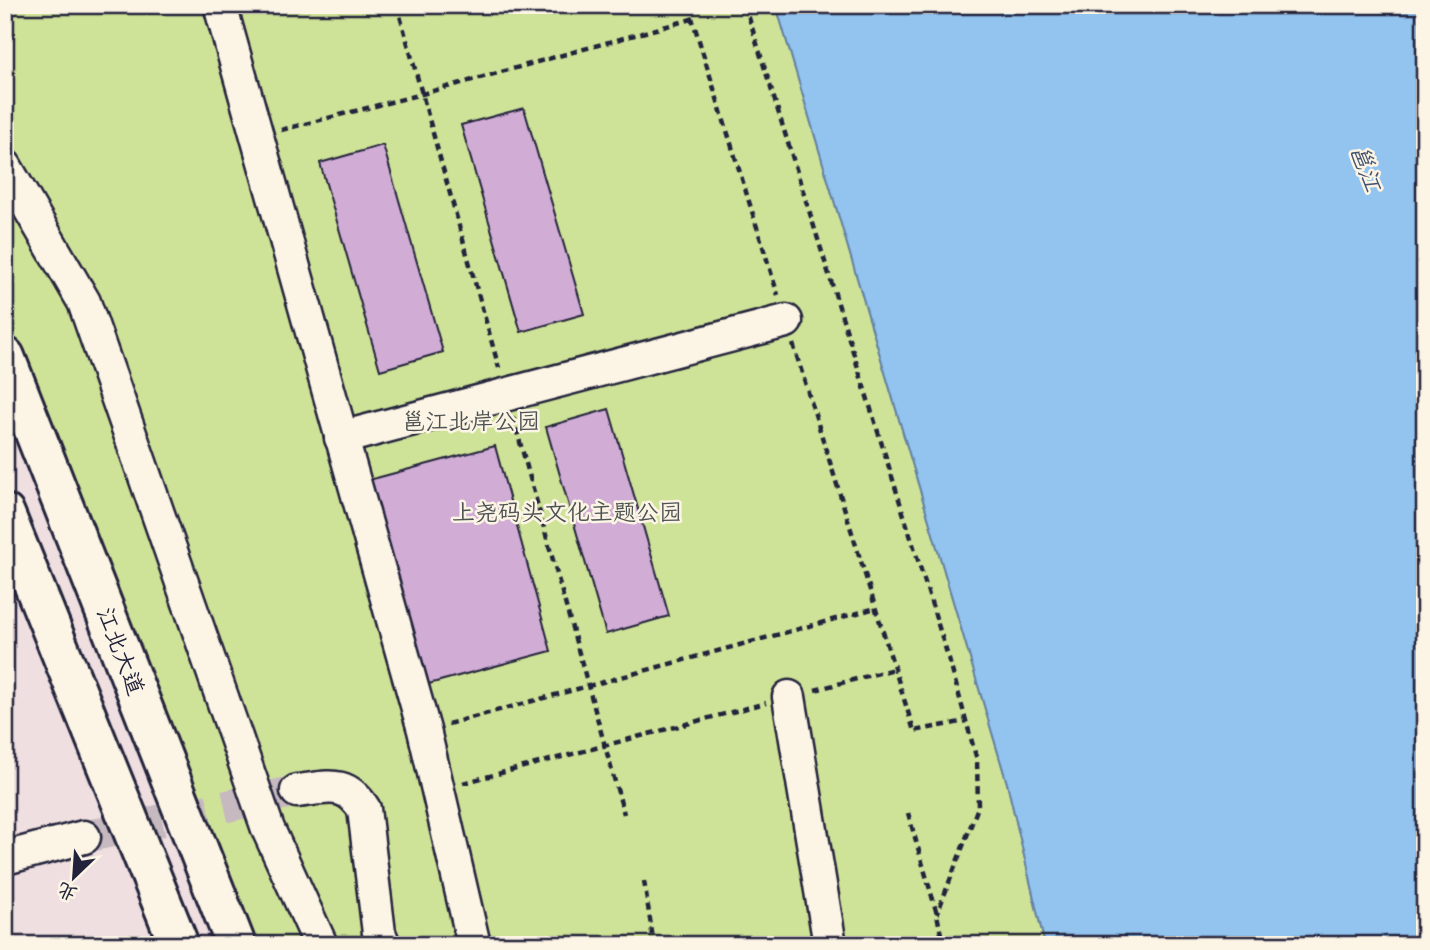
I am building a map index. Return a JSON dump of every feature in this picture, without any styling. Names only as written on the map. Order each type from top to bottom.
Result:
[{"type":"main road","name":"江北大道","points":[[5,358],[236,945]]},
{"type":"main road","points":[[5,514],[179,945]]},
{"type":"street","points":[[220,5],[424,730],[474,945]]},
{"type":"street","points":[[5,166],[84,302],[268,830],[321,945]]},
{"type":"street","points":[[341,438],[786,321]]},
{"type":"street","points":[[789,697],[830,945]]},
{"type":"street","points":[[297,791],[335,787],[347,789],[364,809],[379,933],[384,945]]},
{"type":"street","points":[[5,858],[84,837]]},
{"type":"path","points":[[688,5],[914,731],[966,721]]},
{"type":"path","points":[[746,5],[977,760],[978,807],[937,914]]},
{"type":"path","points":[[256,136],[422,94],[692,19]]},
{"type":"path","points":[[424,730],[876,608]]},
{"type":"path","points":[[438,789],[895,669]]},
{"type":"path","points":[[908,813],[937,914],[943,945]]},
{"type":"path","points":[[645,881],[654,945]]},
{"type":"green space","name":"邕江北岸公园","points":[[5,5],[776,5],[1007,783],[1045,945],[236,945],[5,357]]},
{"type":"water","name":"邕江","points":[[776,5],[1425,5],[1425,945],[1045,945],[1007,783]]},
{"type":"building","points":[[524,108],[584,314],[521,332],[461,125]]},
{"type":"building","points":[[383,145],[443,352],[380,370],[320,163]]},
{"type":"building","points":[[609,409],[669,616],[606,634],[546,427]]},
{"type":"building","points":[[495,446],[551,651],[425,685],[369,480]]},
{"type":"tunnel","points":[[84,837],[297,791]]},
{"type":"park label","name":"上尧码头文化主题公园","points":[[567,512]]}]
